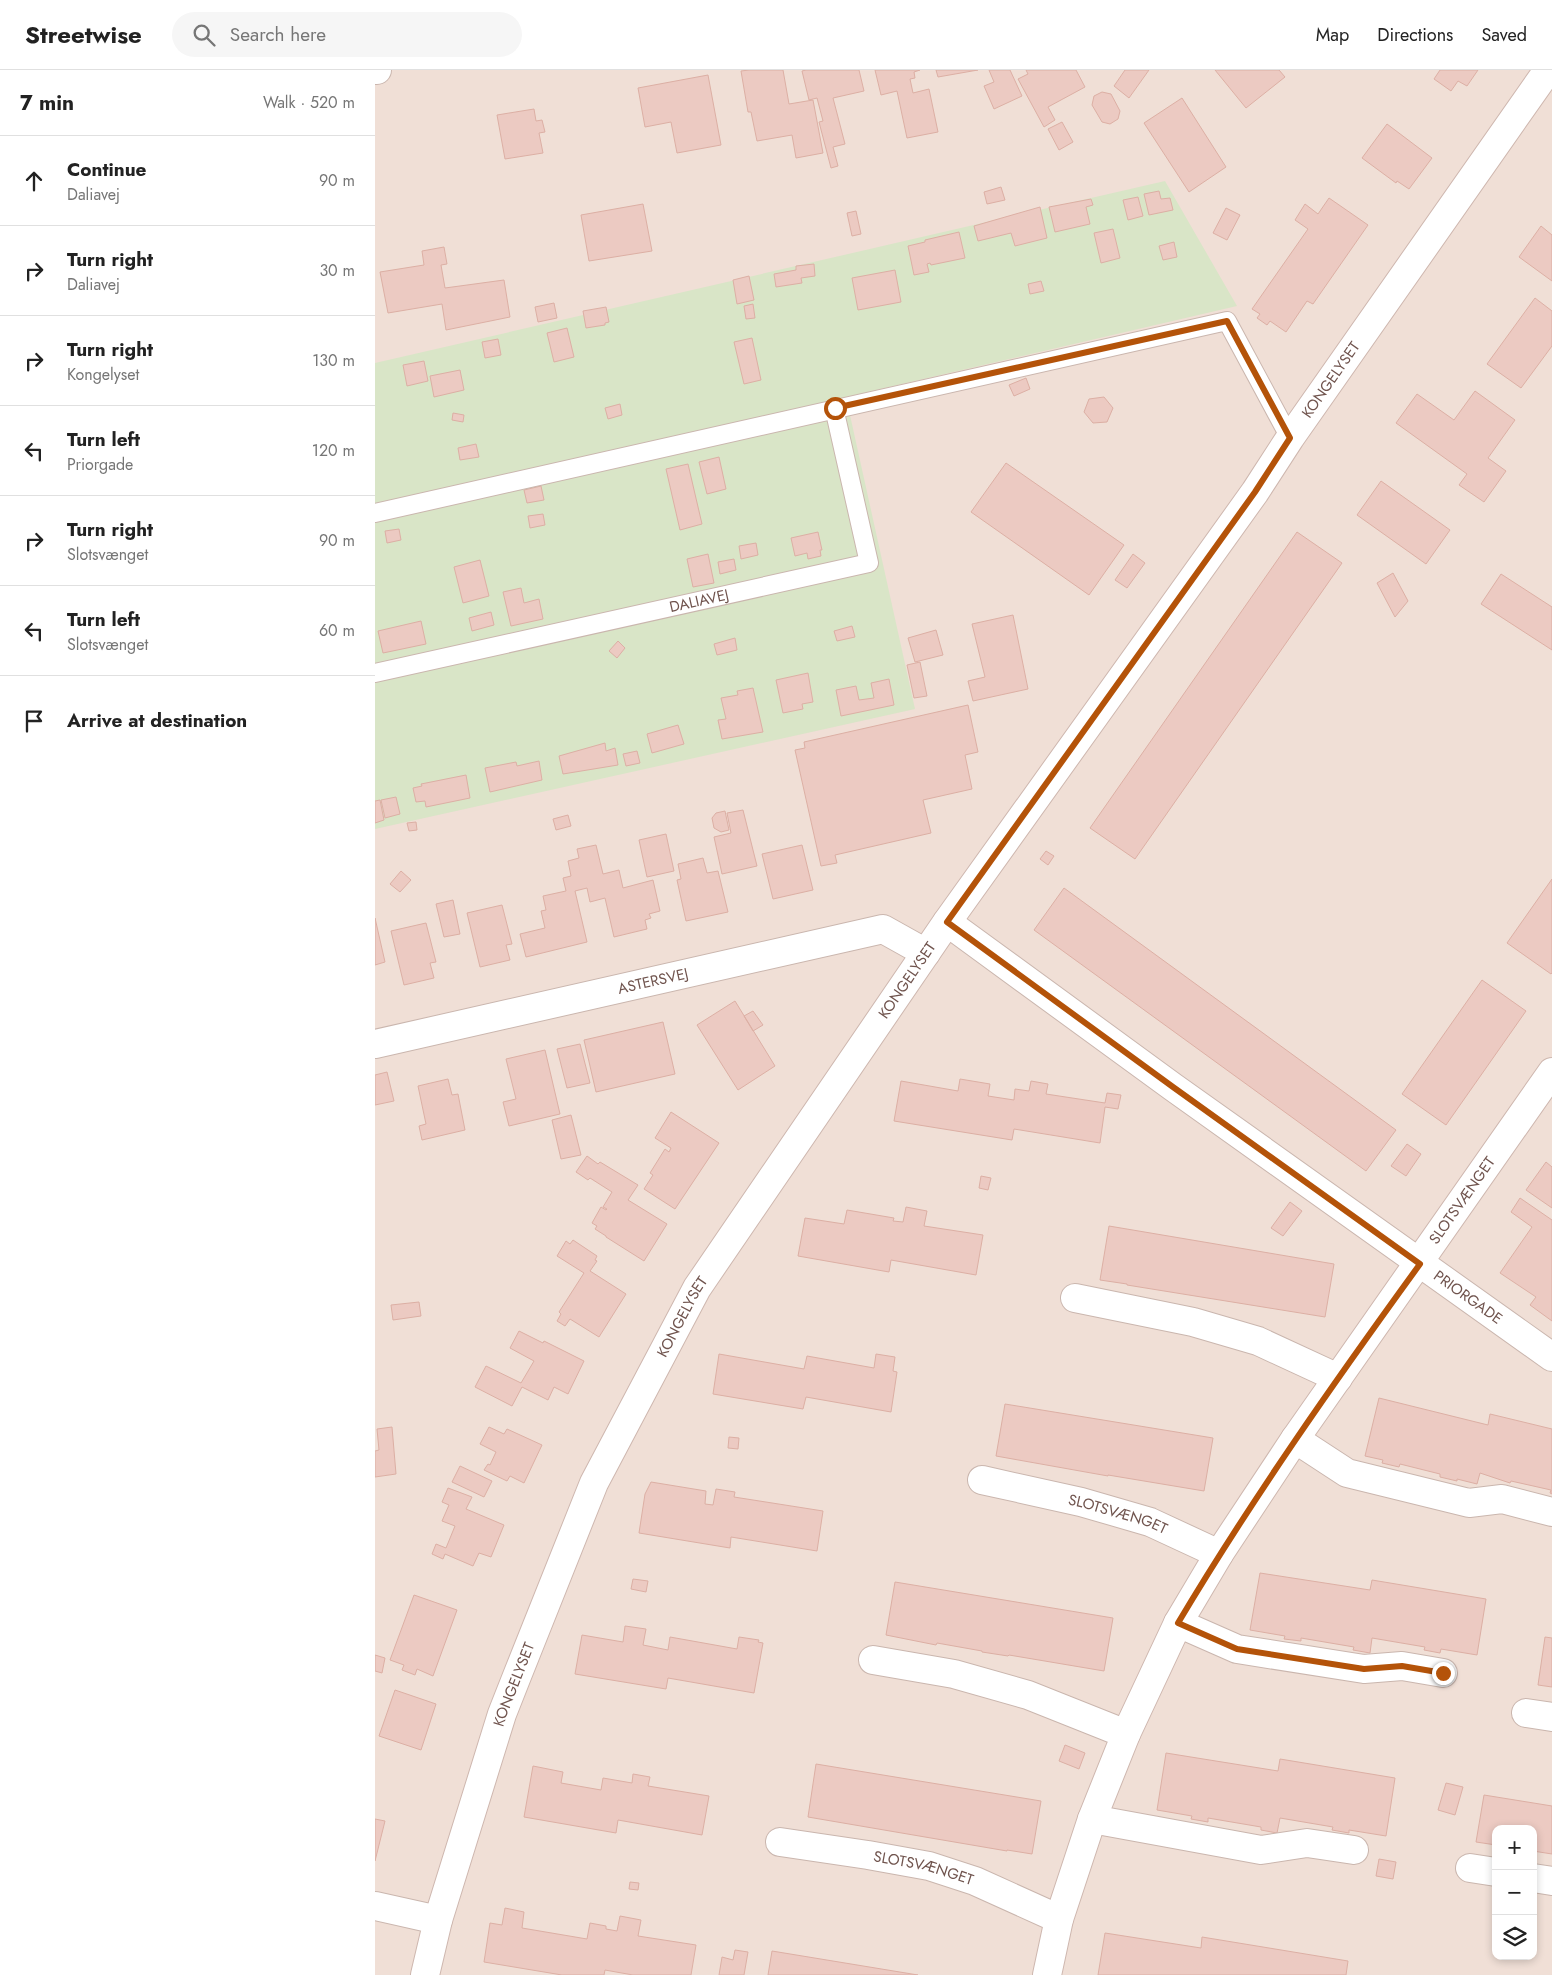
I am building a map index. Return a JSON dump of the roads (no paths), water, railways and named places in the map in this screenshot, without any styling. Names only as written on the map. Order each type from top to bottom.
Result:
[{"type":"street","name":"KONGELYSET","points":[[425,1975],[438,1920],[502,1714],[594,1483],[697,1288],[947,922],[1255,492],[1290,438],[1548,70]]},
{"type":"street","name":"PRIORGADE","points":[[947,922],[1181,1093],[1552,1357]]},
{"type":"street","name":"ASTERSVEJ","points":[[375,1044],[883,929],[926,953]]},
{"type":"street","name":"SLOTSVÆNGET","points":[[1047,1975],[1059,1919],[1092,1819],[1126,1734],[1178,1623],[1219,1554],[1295,1439],[1420,1264],[1552,1072]]},
{"type":"street","points":[[1075,1298],[1193,1322],[1258,1341],[1338,1378]]},
{"type":"street","points":[[1295,1439],[1347,1473],[1469,1504],[1502,1499],[1552,1512]]},
{"type":"street","name":"SLOTSVÆNGET","points":[[982,1480],[1081,1502],[1150,1522],[1219,1554]]},
{"type":"street","points":[[1178,1623],[1237,1649],[1364,1669],[1402,1666],[1443,1673]]},
{"type":"street","points":[[873,1660],[954,1674],[1028,1695],[1126,1734]]},
{"type":"street","points":[[1092,1819],[1261,1850],[1307,1843],[1354,1850]]},
{"type":"street","name":"SLOTSVÆNGET","points":[[780,1842],[929,1866],[975,1882],[1059,1919]]},
{"type":"street","points":[[1537,1879],[1552,1881]]},
{"type":"street","points":[[375,1906],[438,1920]]},
{"type":"lane","points":[[375,513],[1227,321],[1290,438]]},
{"type":"lane","name":"DALIAVEJ","points":[[375,673],[869,563],[835,408]]}]
